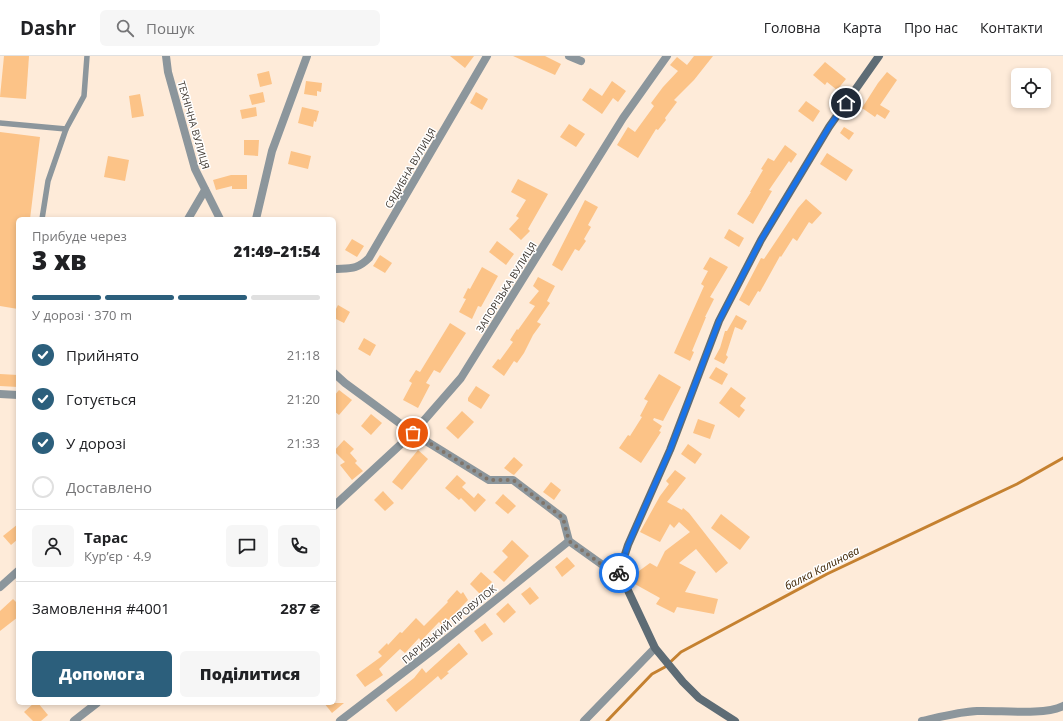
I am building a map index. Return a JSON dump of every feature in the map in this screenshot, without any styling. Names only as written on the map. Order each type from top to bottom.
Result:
[{"type":"street","name":"ТЕХНІЧНА ВУЛИЦЯ","points":[[166,56],[168,72],[195,169],[219,217]]},
{"type":"street","points":[[256,217],[272,152],[307,56]]},
{"type":"street","name":"СЯДИБНА ВУЛИЦЯ","points":[[336,269],[362,266],[369,258],[487,56]]},
{"type":"street","points":[[569,56],[581,61]]},
{"type":"street","name":"ЗАПОРІЗЬКА ВУЛИЦЯ","points":[[336,504],[413,433],[461,378],[623,118],[667,56]]},
{"type":"street","points":[[621,579],[628,545],[670,450],[719,321],[761,240],[829,127],[879,56]]},
{"type":"street","points":[[189,217],[205,190]]},
{"type":"street","points":[[336,375],[413,433],[489,480],[513,480],[563,518],[569,541],[621,579],[655,648],[683,682],[699,698],[735,721]]},
{"type":"street","points":[[0,394],[16,395]]},
{"type":"street","name":"ПАРИЗЬКИЙ ПРОВУЛОК","points":[[340,721],[438,646],[569,541]]},
{"type":"street","points":[[0,587],[16,573]]},
{"type":"street","points":[[584,721],[655,648]]},
{"type":"street","points":[[74,721],[94,705]]},
{"type":"street","points":[[922,721],[953,714],[976,711],[1034,712],[1063,706]]},
{"type":"lane","points":[[42,217],[48,181],[66,129],[84,96],[87,56]]},
{"type":"lane","points":[[0,123],[66,129]]},
{"type":"building","points":[[4,56],[29,56],[26,99],[0,97]]},
{"type":"building","points":[[450,56],[474,56],[465,68]]},
{"type":"building","points":[[513,56],[545,56],[561,64],[555,75]]},
{"type":"building","points":[[694,56],[713,56],[694,80],[674,100],[677,102],[665,118],[666,120],[658,130],[656,129],[638,158],[617,145],[628,127],[635,132],[654,106],[651,103],[678,71],[670,65],[677,57],[687,65]]},
{"type":"building","points":[[825,62],[846,79],[837,90],[827,82],[825,85],[813,75]]},
{"type":"building","points":[[269,71],[272,84],[260,87],[257,74]]},
{"type":"building","points":[[887,72],[897,80],[880,105],[890,111],[885,119],[877,114],[875,117],[862,108]]},
{"type":"building","points":[[306,81],[322,83],[321,92],[317,91],[317,96],[304,94]]},
{"type":"building","points":[[612,81],[626,91],[618,102],[613,98],[602,114],[582,100],[590,88],[602,96]]},
{"type":"building","points":[[263,92],[265,102],[252,105],[249,95]]},
{"type":"building","points":[[476,92],[488,99],[482,110],[470,103]]},
{"type":"building","points":[[140,94],[144,116],[132,118],[129,96]]},
{"type":"building","points":[[806,101],[820,111],[813,122],[798,111]]},
{"type":"building","points":[[256,107],[257,116],[242,119],[240,110]]},
{"type":"building","points":[[302,107],[319,111],[313,127],[298,123]]},
{"type":"building","points":[[569,124],[585,134],[576,147],[560,137]]},
{"type":"building","points":[[844,127],[854,133],[849,140],[840,133]]},
{"type":"building","points":[[0,132],[40,137],[30,217],[16,217],[16,309],[0,306]]},
{"type":"building","points":[[244,140],[259,140],[258,156],[244,155]]},
{"type":"building","points":[[785,145],[797,154],[791,163],[789,161],[769,190],[772,191],[753,224],[737,214],[751,192],[763,170],[761,169],[768,158],[774,161]]},
{"type":"building","points":[[291,151],[311,156],[308,169],[288,164]]},
{"type":"building","points":[[827,153],[853,170],[846,181],[820,164]]},
{"type":"building","points":[[108,156],[129,160],[125,181],[104,177]]},
{"type":"building","points":[[231,175],[247,175],[247,189],[232,189],[232,186],[216,190],[213,180]]},
{"type":"building","points":[[518,179],[548,194],[528,229],[530,231],[521,240],[509,229],[519,218],[516,216],[526,200],[511,192]]},
{"type":"building","points":[[806,199],[822,213],[812,224],[809,222],[797,241],[793,238],[781,257],[780,256],[760,292],[758,291],[749,306],[739,300],[761,258],[764,259],[798,208]]},
{"type":"building","points":[[585,200],[598,207],[588,225],[591,227],[584,239],[586,241],[579,251],[575,249],[562,271],[552,265]]},
{"type":"building","points":[[729,229],[744,238],[739,247],[724,238]]},
{"type":"building","points":[[352,239],[364,246],[357,257],[345,250]]},
{"type":"building","points":[[497,241],[514,254],[506,265],[489,252]]},
{"type":"building","points":[[380,255],[392,263],[385,273],[373,266]]},
{"type":"building","points":[[710,257],[728,267],[710,297],[714,299],[705,317],[692,351],[694,352],[690,361],[674,353],[704,286],[701,284],[708,271],[703,269]]},
{"type":"building","points":[[482,267],[498,276],[481,307],[478,306],[472,319],[459,312],[466,299],[463,298],[468,288],[470,289]]},
{"type":"building","points":[[538,277],[555,286],[547,301],[550,303],[537,322],[541,324],[533,335],[524,353],[517,363],[514,361],[504,376],[492,367],[498,359],[500,360],[513,342],[510,340],[535,306],[529,303],[539,291],[533,286]]},
{"type":"building","points":[[338,305],[350,312],[344,323],[336,319],[336,309]]},
{"type":"building","points":[[736,315],[747,321],[742,330],[735,327],[726,355],[728,357],[724,364],[714,359],[720,348],[725,331],[727,331]]},
{"type":"building","points":[[450,323],[466,333],[440,373],[434,370],[426,383],[430,385],[418,408],[403,400],[412,383],[409,381],[416,370],[420,372]]},
{"type":"building","points":[[364,338],[376,345],[370,356],[358,349]]},
{"type":"building","points":[[716,367],[728,374],[722,385],[709,378]]},
{"type":"building","points":[[0,374],[16,375],[16,387],[0,386]]},
{"type":"building","points":[[659,374],[681,387],[663,421],[654,418],[653,420],[662,426],[659,431],[661,432],[641,463],[619,448],[628,435],[630,436],[642,417],[640,416],[648,401],[644,399]]},
{"type":"building","points":[[476,386],[490,395],[481,409],[468,401],[468,398]]},
{"type":"building","points":[[731,387],[746,398],[740,406],[745,410],[739,418],[719,403]]},
{"type":"building","points":[[339,390],[352,400],[339,415],[336,413],[336,394]]},
{"type":"building","points":[[462,411],[474,422],[458,439],[446,428]]},
{"type":"building","points":[[371,414],[382,423],[371,435],[361,426]]},
{"type":"building","points":[[698,419],[715,425],[710,439],[693,433]]},
{"type":"building","points":[[344,440],[354,449],[350,453],[357,461],[355,463],[363,471],[352,480],[340,465],[345,462],[336,453],[336,449]]},
{"type":"building","points":[[688,444],[702,454],[695,464],[681,454]]},
{"type":"building","points":[[418,450],[428,459],[402,490],[392,482]]},
{"type":"building","points":[[514,457],[523,465],[514,475],[504,468]]},
{"type":"building","points":[[675,470],[686,478],[667,502],[682,510],[683,508],[689,513],[728,563],[716,573],[696,549],[679,563],[696,572],[685,592],[718,599],[714,614],[677,607],[674,613],[656,604],[660,598],[633,583],[639,571],[650,563],[657,567],[665,551],[690,532],[679,522],[674,528],[670,524],[660,542],[640,532],[660,496],[669,484],[666,481]]},
{"type":"building","points":[[457,475],[466,483],[462,487],[474,498],[478,493],[486,500],[475,512],[461,498],[459,500],[445,488]]},
{"type":"building","points":[[551,482],[561,490],[554,500],[543,492]]},
{"type":"building","points":[[383,491],[394,503],[385,511],[374,500]]},
{"type":"building","points":[[503,494],[516,506],[508,514],[495,503]]},
{"type":"building","points":[[721,514],[750,537],[740,550],[711,528]]},
{"type":"building","points":[[16,526],[16,541],[11,545],[3,536]]},
{"type":"building","points":[[512,540],[529,556],[504,582],[493,572],[508,557],[502,551]]},
{"type":"building","points":[[567,557],[575,566],[562,577],[555,567]]},
{"type":"building","points":[[481,572],[492,582],[480,594],[470,584]]},
{"type":"building","points":[[530,587],[539,598],[530,605],[521,594]]},
{"type":"building","points":[[457,590],[461,594],[463,592],[468,600],[443,626],[439,622],[421,641],[419,638],[405,653],[400,649],[379,669],[383,675],[365,687],[356,675],[382,656],[378,652],[387,643],[388,645],[400,632],[402,633],[416,618],[424,626],[448,602],[447,601]]},
{"type":"building","points":[[13,599],[16,602],[16,619],[0,631],[0,611]]},
{"type":"building","points":[[508,603],[516,612],[504,623],[496,614]]},
{"type":"building","points":[[485,623],[493,634],[482,642],[474,631]]},
{"type":"building","points":[[459,643],[468,654],[447,672],[449,673],[441,680],[438,676],[396,712],[386,700],[414,678],[422,668],[426,673]]},
{"type":"building","points":[[344,703],[332,713],[326,705]]},
{"type":"building","points":[[32,705],[40,705],[48,715],[41,721],[33,721],[24,712]]},
{"type":"waterway","name":"балка Калинова","points":[[607,721],[652,674],[665,667],[681,652],[827,574],[1017,484],[1063,458]]},
{"type":"way so far","points":[[413,433],[489,480],[513,480],[563,518],[569,541],[618,576],[619,573]]},
{"type":"route","points":[[619,573],[628,545],[670,450],[719,321],[761,240],[829,127],[846,103]]}]
